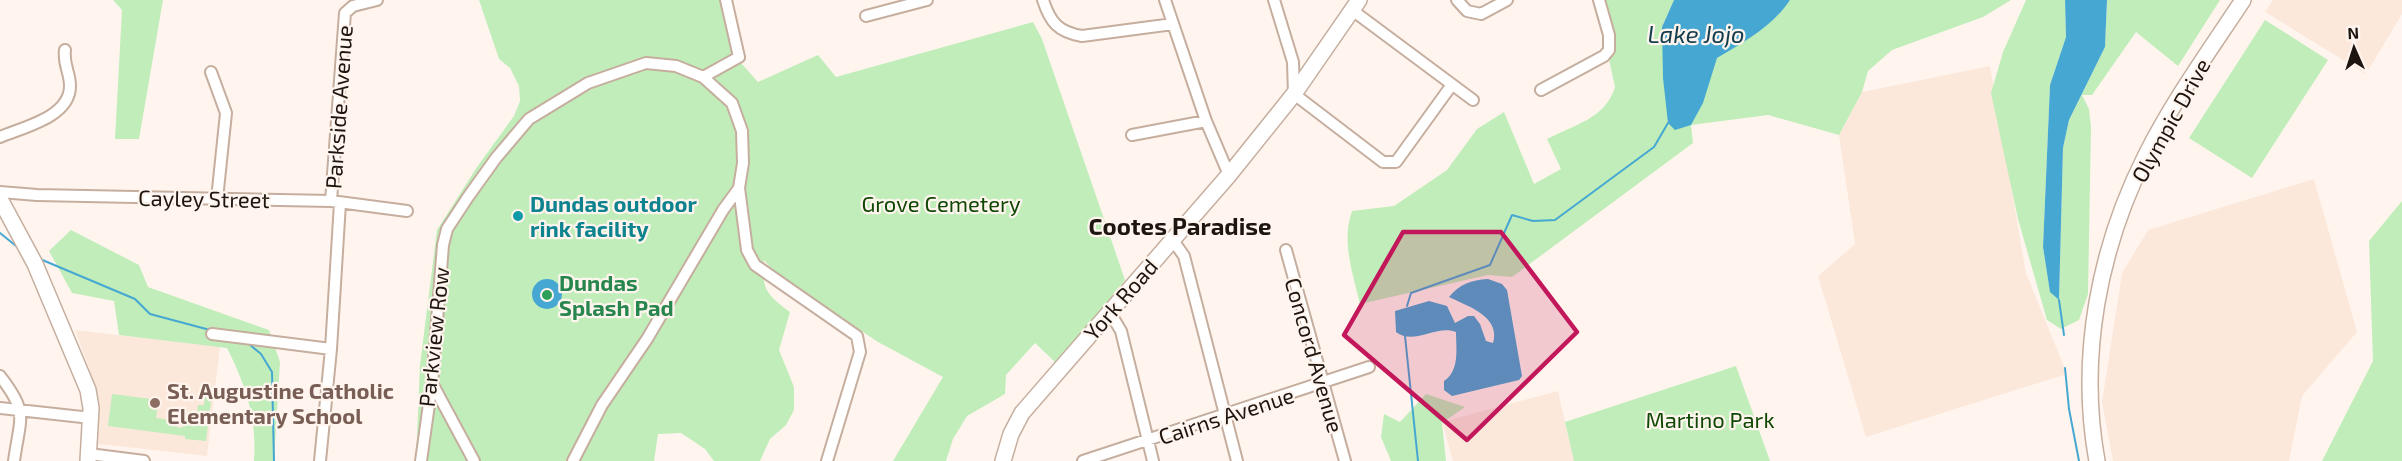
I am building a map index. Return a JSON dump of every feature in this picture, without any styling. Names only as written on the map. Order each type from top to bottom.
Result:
[{"type":"main road","name":"Olympic Drive","points":[[2097,461],[2091,366],[2094,320],[2103,270],[2119,216],[2146,154],[2243,0]]},
{"type":"main road","name":"York Road","points":[[1003,461],[1011,434],[1022,413],[1229,175],[1294,93],[1356,5]]},
{"type":"main road","points":[[0,199],[36,264],[88,390],[91,418],[88,458]]},
{"type":"street","name":"Parkside Avenue","points":[[320,461],[331,349],[345,13],[353,6],[377,0]]},
{"type":"street","points":[[726,0],[739,57],[703,76],[732,103],[739,119],[743,163],[739,188],[747,250],[758,268],[856,336],[860,352],[827,461]]},
{"type":"street","points":[[866,16],[927,0]]},
{"type":"street","points":[[1043,0],[1049,18],[1058,29],[1071,34],[1082,36],[1173,24]]},
{"type":"street","points":[[1165,0],[1206,121],[1229,175]]},
{"type":"street","points":[[1274,0],[1293,62],[1294,93],[1380,160],[1393,163],[1398,160],[1451,86]]},
{"type":"street","points":[[1456,0],[1467,11],[1481,14],[1507,0]]},
{"type":"street","points":[[1541,90],[1604,56],[1609,50],[1609,35],[1599,0]]},
{"type":"street","points":[[1356,5],[1451,86],[1473,100]]},
{"type":"street","points":[[0,137],[56,113],[67,103],[70,87],[63,60],[65,50]]},
{"type":"street","name":"Parkview Row","points":[[421,461],[432,382],[443,244],[454,216],[502,150],[529,119],[553,102],[588,83],[646,63],[676,66],[703,76]]},
{"type":"street","points":[[211,72],[226,113],[217,199]]},
{"type":"street","points":[[1132,135],[1206,121]]},
{"type":"street","points":[[573,461],[602,405],[646,339],[723,210],[739,188]]},
{"type":"street","name":"Cayley Street","points":[[0,192],[37,195],[336,202],[408,211]]},
{"type":"street","points":[[1172,239],[1184,256],[1237,461]]},
{"type":"street","name":"Concord Avenue","points":[[1286,250],[1345,461]]},
{"type":"street","points":[[1109,311],[1121,331],[1153,461]]},
{"type":"street","points":[[212,334],[331,349]]},
{"type":"street","name":"Cairns Avenue","points":[[1083,461],[1369,367]]},
{"type":"street","points":[[0,376],[16,397],[21,410],[14,461]]},
{"type":"street","points":[[432,382],[474,461]]},
{"type":"street","points":[[0,408],[91,418]]},
{"type":"street","points":[[88,458],[144,461]]},
{"type":"highlighted area","points":[[1403,232],[1501,232],[1577,332],[1467,440],[1344,335]]},
{"type":"shaded area","points":[[2273,0],[2402,0],[2402,14],[2366,74],[2265,12]]},
{"type":"shaded area","points":[[1990,66],[2026,273],[2067,374],[1866,437],[1818,276],[1855,244],[1839,135],[1862,92]]},
{"type":"shaded area","points":[[2314,179],[2357,332],[2302,396],[2289,461],[2113,461],[2102,402],[2122,273],[2148,230]]},
{"type":"shaded area","name":"St. Augustine Catholic Elementary School","points":[[75,330],[220,347],[207,456],[98,444],[96,388]]},
{"type":"shaded area","points":[[1558,391],[1574,461],[1453,461],[1442,422]]},
{"type":"green space","points":[[113,0],[163,0],[139,139],[115,139],[122,10]]},
{"type":"green space","name":"Grove Cemetery","points":[[479,0],[728,0],[736,65],[741,63],[758,82],[818,55],[836,77],[1033,22],[1042,39],[1125,280],[1057,364],[1035,343],[1006,375],[1005,394],[967,416],[953,439],[946,461],[893,461],[943,377],[878,342],[774,272],[764,260],[767,290],[790,312],[779,350],[794,387],[794,410],[786,425],[770,439],[760,461],[714,461],[705,449],[681,433],[658,434],[654,461],[416,461],[420,365],[437,230],[477,167],[514,116],[520,101],[519,86],[510,68],[499,59]]},
{"type":"green space","points":[[1596,0],[1674,0],[1662,27],[1717,58],[1774,19],[1790,0],[2011,0],[1983,17],[1892,50],[1868,71],[1862,92],[1839,135],[1768,115],[1691,125],[1693,143],[1512,277],[1488,275],[1360,304],[1351,270],[1348,246],[1352,211],[1394,206],[1447,170],[1477,129],[1504,112],[1534,184],[1561,169],[1547,139],[1578,125],[1597,113],[1611,98],[1615,87]]},
{"type":"green space","points":[[2026,0],[2065,0],[2066,37],[2050,85],[2043,247],[2050,291],[2059,299],[2063,148],[2069,120],[2105,47],[2107,0],[2220,0],[2178,66],[2136,32],[2092,95],[2082,95],[2089,109],[2091,127],[2088,294],[2079,320],[2061,329],[2047,320],[2018,219],[1991,93],[2003,52]]},
{"type":"green space","points":[[2265,20],[2328,60],[2252,178],[2189,138]]},
{"type":"green space","points":[[2402,201],[2402,461],[2322,461],[2373,361],[2369,241]]},
{"type":"green space","points":[[71,230],[139,265],[148,287],[269,330],[280,362],[274,461],[254,461],[254,431],[249,403],[227,348],[119,335],[114,301],[72,293],[49,251]]},
{"type":"green space","name":"Martino Park","points":[[1736,366],[1770,461],[1574,461],[1565,422]]},
{"type":"green space","points":[[206,386],[213,386],[206,441],[108,426],[112,394],[159,400],[156,418],[177,421],[177,427],[182,428],[183,422],[196,424],[198,405],[204,405]]},
{"type":"green space","points":[[1426,394],[1465,407],[1442,423],[1446,461],[1391,461],[1381,437],[1384,414],[1400,422]]},
{"type":"water","name":"Lake Jojo","points":[[1674,0],[1790,0],[1766,26],[1717,58],[1703,103],[1691,125],[1675,130],[1668,123],[1663,78],[1662,27]]},
{"type":"water","points":[[2065,0],[2107,0],[2105,47],[2069,120],[2063,148],[2059,300],[2050,292],[2043,247],[2050,85],[2066,37]]},
{"type":"water","name":"Dundas Splash Pad","points":[[547,279],[558,283],[562,294],[558,305],[547,309],[536,305],[532,294],[536,283]]},
{"type":"water","points":[[1488,279],[1502,284],[1507,290],[1522,376],[1519,380],[1452,396],[1444,390],[1444,381],[1449,377],[1455,365],[1456,332],[1449,330],[1418,336],[1403,336],[1396,332],[1395,311],[1429,301],[1447,306],[1455,323],[1468,316],[1474,316],[1480,324],[1486,341],[1493,343],[1492,326],[1487,319],[1473,308],[1449,297],[1466,284]]},
{"type":"waterway","points":[[1407,306],[1411,293],[1490,265],[1512,215],[1533,221],[1555,220],[1654,147],[1668,123]]},
{"type":"waterway","points":[[0,233],[21,250]]},
{"type":"waterway","points":[[40,259],[135,299],[150,314],[210,330]]},
{"type":"waterway","points":[[2059,300],[2064,335]]},
{"type":"waterway","points":[[1405,336],[1418,461]]},
{"type":"waterway","points":[[249,344],[261,354],[272,372],[274,461]]},
{"type":"waterway","points":[[2065,368],[2069,409],[2079,461]]},
{"type":"place","name":"Dundas outdoor rink facility","points":[[518,216]]},
{"type":"place","name":"Dundas Splash Pad","points":[[547,295]]},
{"type":"place","name":"St. Augustine Catholic Elementary School","points":[[155,403]]},
{"type":"district","name":"Cootes Paradise","points":[[1180,225]]}]
